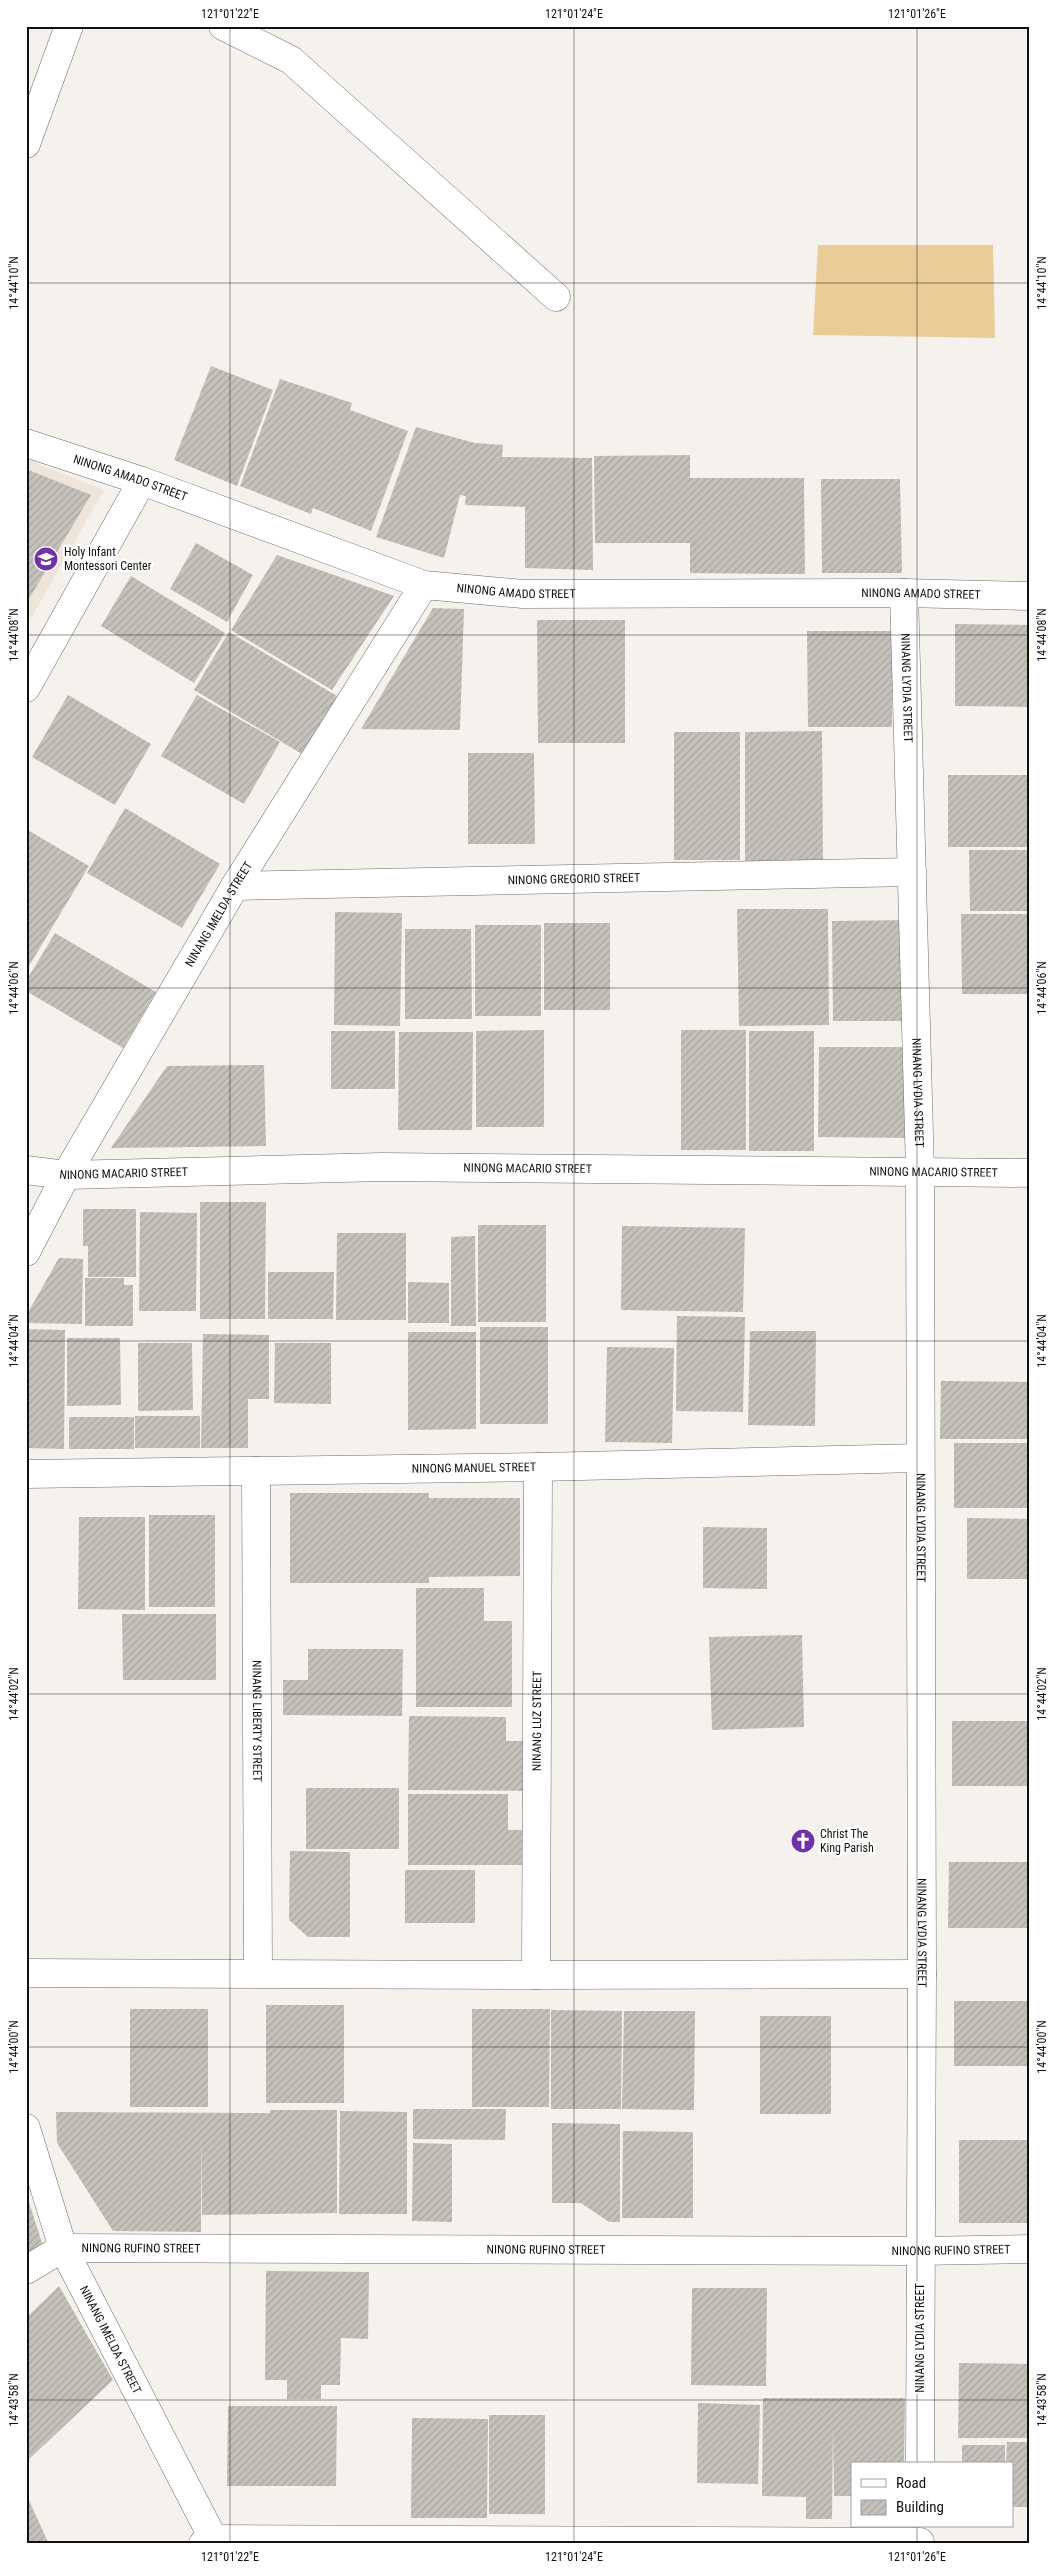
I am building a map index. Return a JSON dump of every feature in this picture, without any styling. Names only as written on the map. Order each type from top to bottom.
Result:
[{"type":"street","points":[[26,144],[69,26]]},
{"type":"street","points":[[223,26],[291,60],[556,297]]},
{"type":"street","name":"NINONG AMADO STREET","points":[[26,443],[142,481],[424,585],[523,594],[904,593],[1030,596]]},
{"type":"street","points":[[26,688],[142,481]]},
{"type":"street","name":"NINANG IMELDA STREET","points":[[26,1252],[66,1175],[235,886],[424,585]]},
{"type":"street","name":"NINANG LYDIA STREET","points":[[904,593],[920,1171],[922,1974],[920,2462]]},
{"type":"street","name":"NINONG GREGORIO STREET","points":[[235,886],[912,872]]},
{"type":"street","name":"NINONG MACARIO STREET","points":[[26,1170],[66,1175],[382,1167],[1030,1173]]},
{"type":"street","name":"NINONG MANUEL STREET","points":[[26,1474],[538,1467],[920,1458]]},
{"type":"street","name":"NINANG LUZ STREET","points":[[536,1975],[538,1467]]},
{"type":"street","name":"NINANG LIBERTY STREET","points":[[256,1471],[258,1972]]},
{"type":"street","points":[[26,1972],[536,1975],[922,1974]]},
{"type":"street","name":"NINANG IMELDA STREET","points":[[26,2128],[63,2248],[211,2542]]},
{"type":"street","points":[[26,2270],[63,2248]]},
{"type":"street","name":"NINONG RUFINO STREET","points":[[63,2248],[920,2251],[1030,2249]]},
{"type":"street","points":[[211,2542],[920,2537]]},
{"type":"shaded area","points":[[818,245],[993,245],[995,338],[813,335]]},
{"type":"shaded area","name":"Holy Infant Montessori Center","points":[[26,459],[104,490],[26,627]]},
{"type":"building","points":[[211,366],[273,390],[237,486],[174,460]]},
{"type":"building","points":[[280,379],[352,403],[350,410],[408,431],[371,531],[313,508],[311,514],[240,486]]},
{"type":"building","points":[[416,427],[475,443],[503,445],[502,457],[592,458],[593,570],[525,568],[525,507],[465,505],[466,496],[460,495],[444,558],[376,537]]},
{"type":"building","points":[[690,455],[690,478],[804,478],[805,574],[690,573],[690,543],[595,543],[594,456]]},
{"type":"building","name":"Holy Infant Montessori Center","points":[[26,469],[91,495],[26,604]]},
{"type":"building","points":[[821,479],[900,479],[902,573],[822,573]]},
{"type":"building","points":[[196,543],[253,575],[227,622],[170,589]]},
{"type":"building","points":[[277,555],[394,596],[332,690],[231,630]]},
{"type":"building","points":[[131,576],[225,633],[194,683],[101,626]]},
{"type":"building","points":[[433,608],[464,609],[460,730],[361,729]]},
{"type":"building","points":[[537,620],[625,620],[625,743],[538,743]]},
{"type":"building","points":[[955,624],[1030,625],[1030,707],[955,706]]},
{"type":"building","points":[[807,631],[892,631],[892,727],[808,727]]},
{"type":"building","points":[[229,632],[337,696],[302,754],[194,690]]},
{"type":"building","points":[[68,695],[151,744],[115,805],[32,757]]},
{"type":"building","points":[[197,695],[280,742],[244,804],[161,756]]},
{"type":"building","points":[[822,731],[823,861],[745,861],[745,732]]},
{"type":"building","points":[[674,732],[740,732],[740,860],[674,860]]},
{"type":"building","points":[[468,753],[534,753],[535,844],[468,844]]},
{"type":"building","points":[[948,775],[1030,775],[1030,847],[948,847]]},
{"type":"building","points":[[125,808],[220,864],[182,928],[87,873]]},
{"type":"building","points":[[26,829],[89,866],[26,971]]},
{"type":"building","points":[[969,850],[1030,850],[1030,911],[970,911]]},
{"type":"building","points":[[737,909],[828,909],[829,1025],[739,1026]]},
{"type":"building","points":[[335,912],[402,913],[400,1026],[334,1025]]},
{"type":"building","points":[[961,914],[1030,914],[1030,994],[962,994]]},
{"type":"building","points":[[907,920],[907,1021],[833,1021],[832,921]]},
{"type":"building","points":[[544,923],[610,923],[610,1010],[544,1010]]},
{"type":"building","points":[[475,925],[541,925],[541,1016],[475,1016]]},
{"type":"building","points":[[405,929],[471,929],[472,1019],[405,1019]]},
{"type":"building","points":[[55,933],[156,992],[123,1048],[26,991],[26,981]]},
{"type":"building","points":[[544,1030],[544,1127],[476,1127],[476,1031]]},
{"type":"building","points":[[681,1030],[746,1030],[746,1150],[681,1150]]},
{"type":"building","points":[[331,1031],[395,1031],[395,1089],[331,1089]]},
{"type":"building","points":[[749,1031],[814,1031],[814,1151],[749,1151]]},
{"type":"building","points":[[399,1032],[473,1032],[472,1130],[398,1130]]},
{"type":"building","points":[[819,1047],[909,1047],[912,1138],[818,1137]]},
{"type":"building","points":[[264,1065],[266,1146],[111,1148],[167,1066]]},
{"type":"building","points":[[200,1202],[266,1202],[265,1319],[200,1319]]},
{"type":"building","points":[[83,1209],[136,1209],[136,1277],[88,1277],[88,1246],[83,1246]]},
{"type":"building","points":[[140,1212],[197,1213],[196,1311],[139,1311]]},
{"type":"building","points":[[478,1225],[546,1225],[546,1322],[478,1322]]},
{"type":"building","points":[[622,1226],[745,1228],[743,1312],[621,1310]]},
{"type":"building","points":[[337,1233],[406,1233],[406,1320],[336,1320]]},
{"type":"building","points":[[475,1236],[476,1326],[451,1326],[451,1237]]},
{"type":"building","points":[[59,1258],[83,1259],[82,1324],[26,1323],[26,1316]]},
{"type":"building","points":[[268,1272],[334,1272],[333,1319],[268,1319]]},
{"type":"building","points":[[85,1278],[124,1278],[124,1285],[133,1285],[133,1326],[85,1326]]},
{"type":"building","points":[[408,1282],[449,1283],[449,1323],[408,1323]]},
{"type":"building","points":[[677,1316],[745,1317],[743,1412],[676,1411]]},
{"type":"building","points":[[480,1327],[548,1327],[548,1424],[480,1424]]},
{"type":"building","points":[[26,1329],[65,1330],[64,1449],[26,1448]]},
{"type":"building","points":[[750,1331],[816,1331],[815,1426],[748,1425]]},
{"type":"building","points":[[408,1332],[476,1332],[476,1429],[408,1430]]},
{"type":"building","points":[[203,1334],[269,1335],[269,1399],[248,1399],[248,1448],[201,1448]]},
{"type":"building","points":[[67,1338],[120,1338],[121,1405],[67,1406]]},
{"type":"building","points":[[138,1343],[192,1343],[193,1410],[138,1411]]},
{"type":"building","points":[[275,1343],[331,1343],[331,1404],[274,1403]]},
{"type":"building","points":[[607,1347],[674,1348],[672,1443],[605,1442]]},
{"type":"building","points":[[941,1381],[1030,1382],[1030,1439],[940,1439]]},
{"type":"building","points":[[135,1416],[200,1416],[200,1448],[135,1448]]},
{"type":"building","points":[[69,1417],[134,1417],[134,1449],[69,1449]]},
{"type":"building","points":[[954,1443],[1030,1443],[1030,1508],[954,1508]]},
{"type":"building","points":[[290,1493],[429,1493],[429,1498],[520,1498],[520,1576],[429,1577],[429,1583],[290,1583]]},
{"type":"building","points":[[149,1515],[215,1515],[215,1607],[149,1607]]},
{"type":"building","points":[[79,1517],[145,1517],[145,1610],[78,1609]]},
{"type":"building","points":[[967,1518],[1030,1519],[1030,1579],[967,1579]]},
{"type":"building","points":[[703,1527],[767,1528],[767,1589],[703,1588]]},
{"type":"building","points":[[416,1588],[484,1588],[484,1621],[512,1621],[512,1707],[416,1707]]},
{"type":"building","points":[[122,1614],[216,1614],[216,1680],[123,1680]]},
{"type":"building","points":[[802,1635],[804,1727],[712,1730],[709,1637]]},
{"type":"building","points":[[308,1649],[403,1649],[402,1716],[283,1715],[283,1680],[308,1680]]},
{"type":"building","points":[[409,1716],[506,1717],[506,1741],[525,1741],[525,1791],[408,1790]]},
{"type":"building","points":[[952,1721],[1030,1721],[1030,1786],[952,1786]]},
{"type":"building","points":[[306,1788],[399,1788],[399,1849],[306,1849]]},
{"type":"building","points":[[408,1794],[508,1794],[508,1830],[526,1830],[526,1865],[408,1865]]},
{"type":"building","points":[[290,1851],[350,1852],[350,1937],[308,1937],[289,1920]]},
{"type":"building","points":[[949,1862],[1030,1862],[1030,1928],[948,1928]]},
{"type":"building","points":[[405,1870],[475,1870],[475,1923],[405,1923]]},
{"type":"building","points":[[954,2001],[1030,2001],[1030,2066],[954,2066]]},
{"type":"building","points":[[266,2005],[344,2005],[344,2103],[266,2103]]},
{"type":"building","points":[[130,2009],[208,2009],[208,2107],[130,2107]]},
{"type":"building","points":[[472,2009],[550,2009],[549,2107],[472,2107]]},
{"type":"building","points":[[551,2010],[622,2011],[621,2109],[551,2109]]},
{"type":"building","points":[[624,2011],[695,2011],[694,2110],[622,2109]]},
{"type":"building","points":[[760,2016],[831,2016],[831,2114],[760,2114]]},
{"type":"building","points":[[413,2109],[506,2109],[505,2140],[413,2139]]},
{"type":"building","points":[[270,2110],[337,2110],[337,2213],[202,2215],[201,2132],[201,2232],[113,2231],[57,2143],[56,2112],[270,2113]]},
{"type":"building","points":[[340,2111],[407,2112],[407,2214],[339,2214]]},
{"type":"building","points":[[552,2123],[620,2124],[620,2222],[609,2222],[581,2203],[552,2203]]},
{"type":"building","points":[[623,2131],[693,2132],[693,2218],[622,2218]]},
{"type":"building","points":[[959,2140],[1030,2140],[1030,2223],[959,2223]]},
{"type":"building","points":[[413,2143],[452,2144],[452,2222],[412,2221]]},
{"type":"building","points":[[26,2193],[43,2246],[26,2253]]},
{"type":"building","points":[[266,2271],[369,2272],[368,2339],[341,2338],[340,2385],[321,2385],[321,2399],[287,2399],[287,2380],[265,2380]]},
{"type":"building","points":[[59,2286],[113,2380],[26,2462],[26,2318]]},
{"type":"building","points":[[692,2288],[767,2288],[766,2386],[691,2385]]},
{"type":"building","points":[[959,2363],[1030,2364],[1030,2438],[958,2438]]},
{"type":"building","points":[[763,2398],[905,2398],[904,2462],[851,2462],[851,2496],[834,2496],[833,2427],[832,2519],[806,2519],[806,2497],[762,2496]]},
{"type":"building","points":[[698,2403],[760,2405],[758,2484],[697,2483]]},
{"type":"building","points":[[228,2406],[337,2406],[336,2486],[227,2486]]},
{"type":"building","points":[[489,2415],[545,2415],[545,2514],[489,2514]]},
{"type":"building","points":[[412,2418],[488,2419],[487,2518],[411,2518]]},
{"type":"building","points":[[1007,2442],[1030,2442],[1030,2507],[1014,2507],[1014,2462],[1006,2462]]},
{"type":"building","points":[[962,2445],[1005,2445],[1005,2462],[962,2462]]},
{"type":"building","points":[[26,2494],[49,2544],[26,2544]]},
{"type":"place","name":"Holy Infant Montessori Center","points":[[46,559]]},
{"type":"place","name":"Christ The King Parish","points":[[803,1841]]}]
